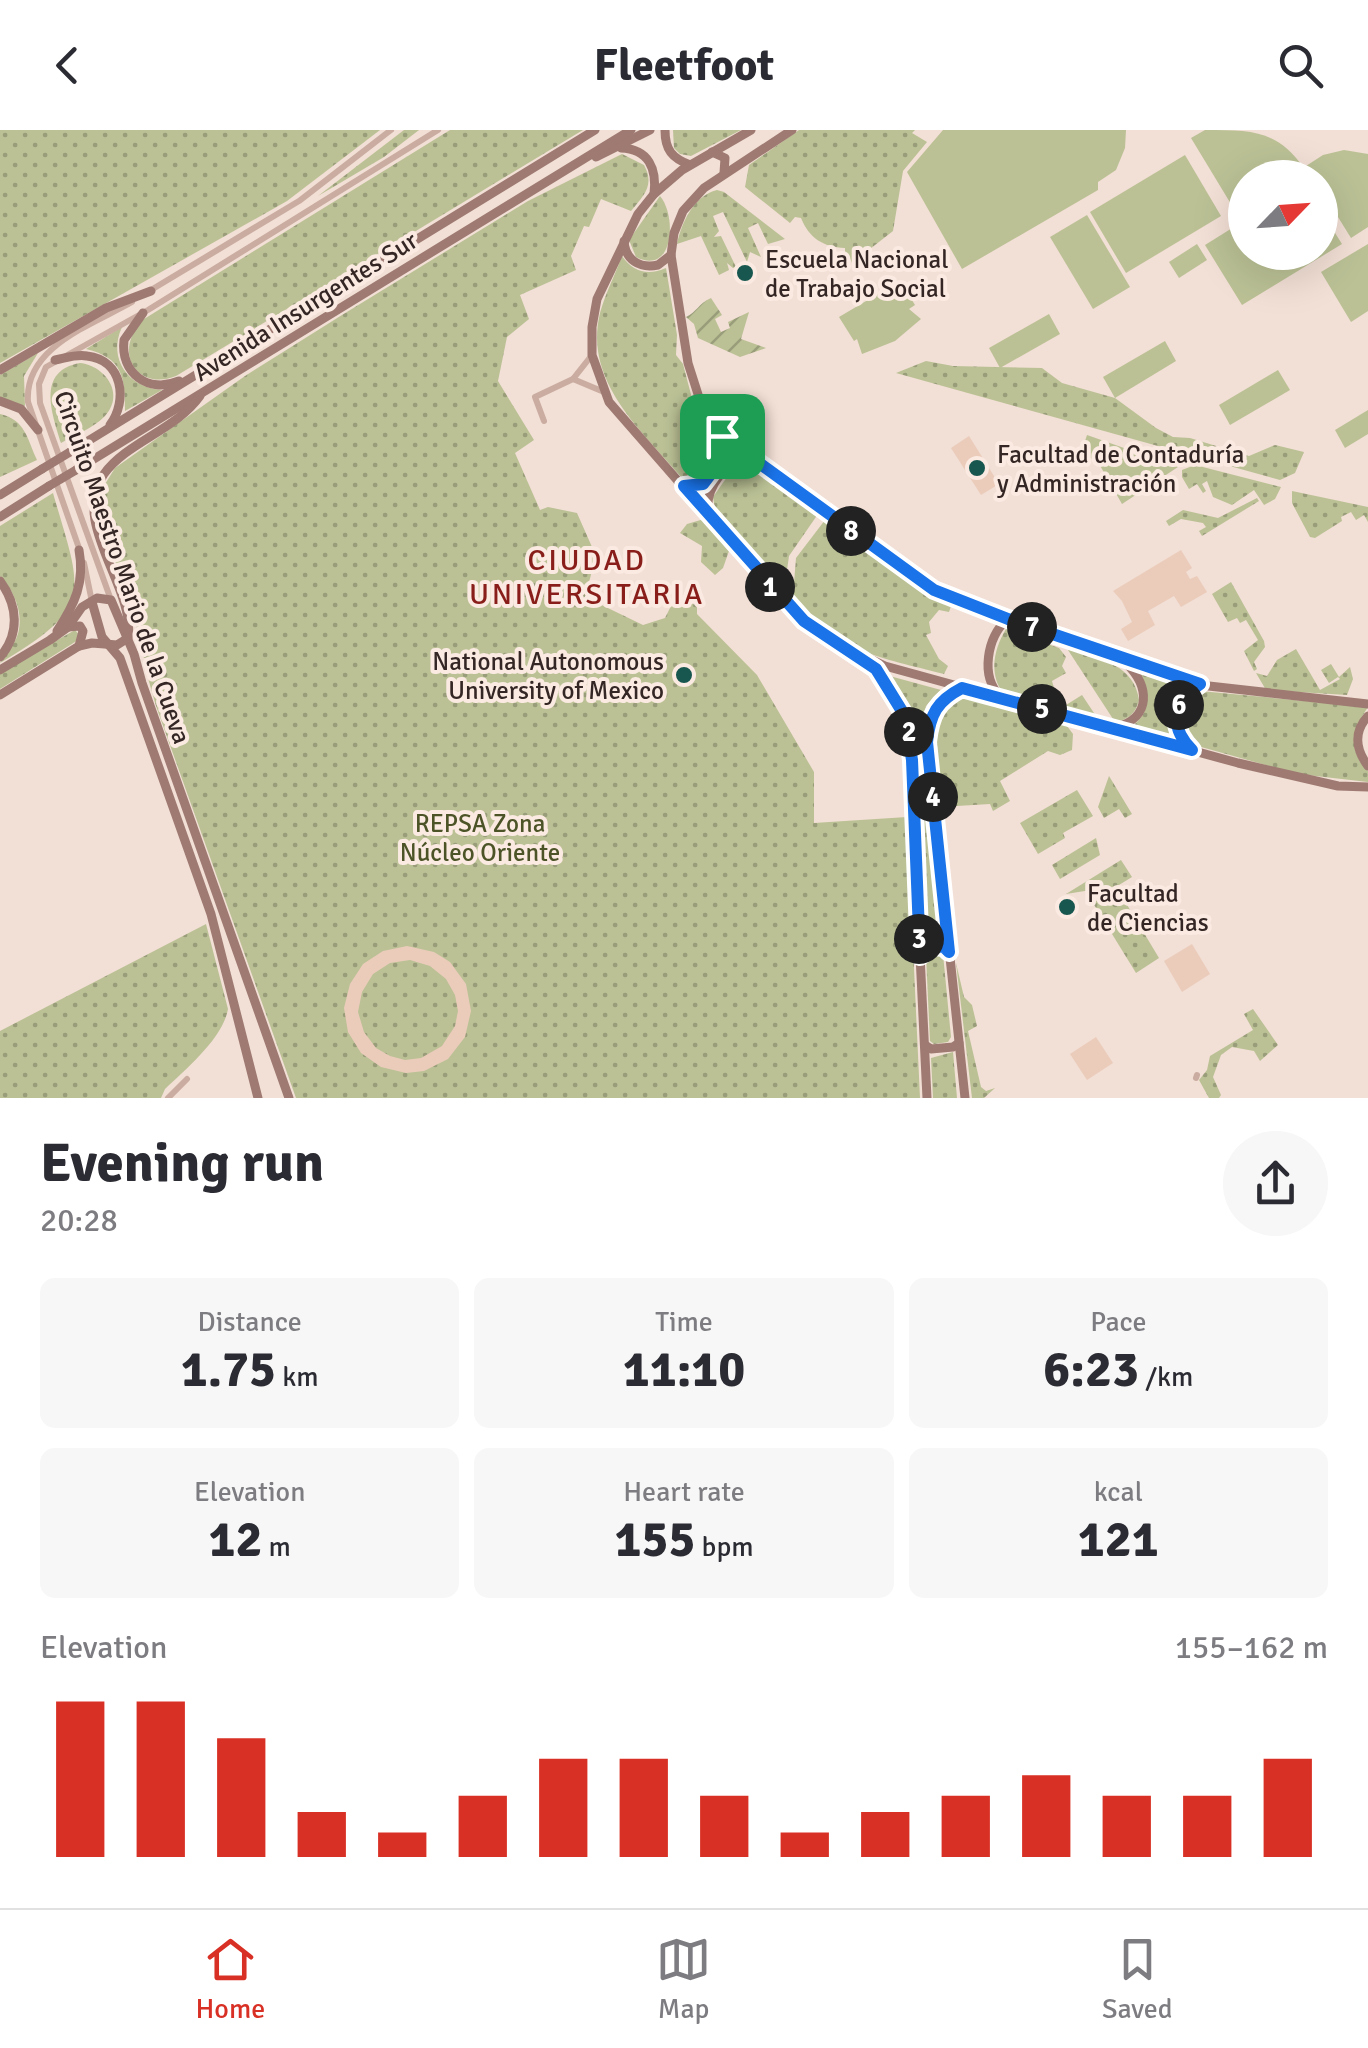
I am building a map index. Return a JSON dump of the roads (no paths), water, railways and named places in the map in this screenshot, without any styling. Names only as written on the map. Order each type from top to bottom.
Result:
[{"type":"street","name":"Circuito Maestro Mario de la Cueva","points":[[258,1098],[211,914],[120,658],[102,637],[79,550],[27,388],[40,359],[299,201],[390,130]]},
{"type":"street","points":[[418,143],[424,130]]},
{"type":"street","name":"Circuito Maestro Mario de la Cueva","points":[[289,1098],[128,638],[40,402],[39,384],[46,368],[56,360],[142,312],[438,130]]},
{"type":"street","name":"Avenida Insurgentes Sur","points":[[0,495],[595,130]]},
{"type":"street","name":"Avenida Insurgentes Sur","points":[[0,517],[630,130]]},
{"type":"street","points":[[570,168],[650,130]]},
{"type":"street","points":[[665,130],[665,142],[672,156],[690,165]]},
{"type":"street","points":[[750,130],[690,165],[654,194],[624,238],[597,299],[592,355],[604,392],[620,415],[781,600],[808,626],[861,657],[962,688],[1307,780],[1368,787]]},
{"type":"street","points":[[774,130],[775,142]]},
{"type":"street","points":[[792,130],[704,188],[683,211],[674,233],[671,255],[692,379],[703,410],[722,436],[934,590],[1200,684],[1368,704]]},
{"type":"street","points":[[618,148],[638,151],[647,157],[655,172],[654,194]]},
{"type":"street","points":[[712,152],[725,158],[724,174]]},
{"type":"street","points":[[624,238],[626,251],[638,264],[658,265],[671,255]]},
{"type":"street","points":[[0,370],[106,308],[151,290]]},
{"type":"street","points":[[142,312],[127,331],[123,344],[128,366],[139,380],[167,385],[209,368]]},
{"type":"street","points":[[544,421],[535,397],[573,380],[592,355]]},
{"type":"street","points":[[56,360],[89,356],[107,364],[116,376],[121,405],[100,434]]},
{"type":"street","points":[[573,380],[604,392]]},
{"type":"street","points":[[0,695],[80,646],[92,642],[111,646],[128,638],[128,620],[94,518],[95,493],[110,467],[182,416],[203,392]]},
{"type":"street","points":[[0,402],[22,409],[38,430]]},
{"type":"street","points":[[684,486],[703,484],[722,459],[722,436]]},
{"type":"street","points":[[708,514],[708,495],[728,465],[749,455]]},
{"type":"street","points":[[0,487],[18,484]]},
{"type":"street","points":[[50,640],[78,594],[82,566],[79,550]]},
{"type":"street","points":[[0,581],[12,602],[15,620],[10,642],[0,657]]},
{"type":"street","points":[[0,670],[50,640],[68,626],[82,607],[104,597],[111,600]]},
{"type":"street","points":[[1002,699],[989,682],[987,670],[995,636],[1008,619]]},
{"type":"street","points":[[68,626],[83,631],[80,646]]},
{"type":"street","points":[[861,657],[887,684],[909,730],[928,1098]]},
{"type":"street","points":[[1114,728],[1137,717],[1145,697],[1141,682],[1120,658]]},
{"type":"street","points":[[1192,750],[1177,733],[1175,717],[1182,699],[1200,684]]},
{"type":"street","points":[[962,688],[947,696],[933,712],[927,742],[965,1098]]},
{"type":"street","points":[[1368,716],[1358,735],[1358,753],[1368,766]]},
{"type":"street","points":[[920,956],[933,946],[949,952]]},
{"type":"street","points":[[233,997],[246,997],[258,1008]]},
{"type":"street","points":[[925,1045],[930,1049],[954,1047],[959,1042]]},
{"type":"street","points":[[168,1098],[186,1079]]},
{"type":"place","name":"Escuela Nacional de Trabajo Social","points":[[745,273]]},
{"type":"place","name":"Facultad de Contaduría y Administración","points":[[977,468]]},
{"type":"place","name":"National Autonomous University of Mexico","points":[[684,675]]},
{"type":"place","name":"Facultad de Ciencias","points":[[1067,907]]},
{"type":"district","name":"CIUDAD UNIVERSITARIA","points":[[587,577]]},
{"type":"park label","name":"REPSA Zona Núcleo Oriente","points":[[480,838]]}]
